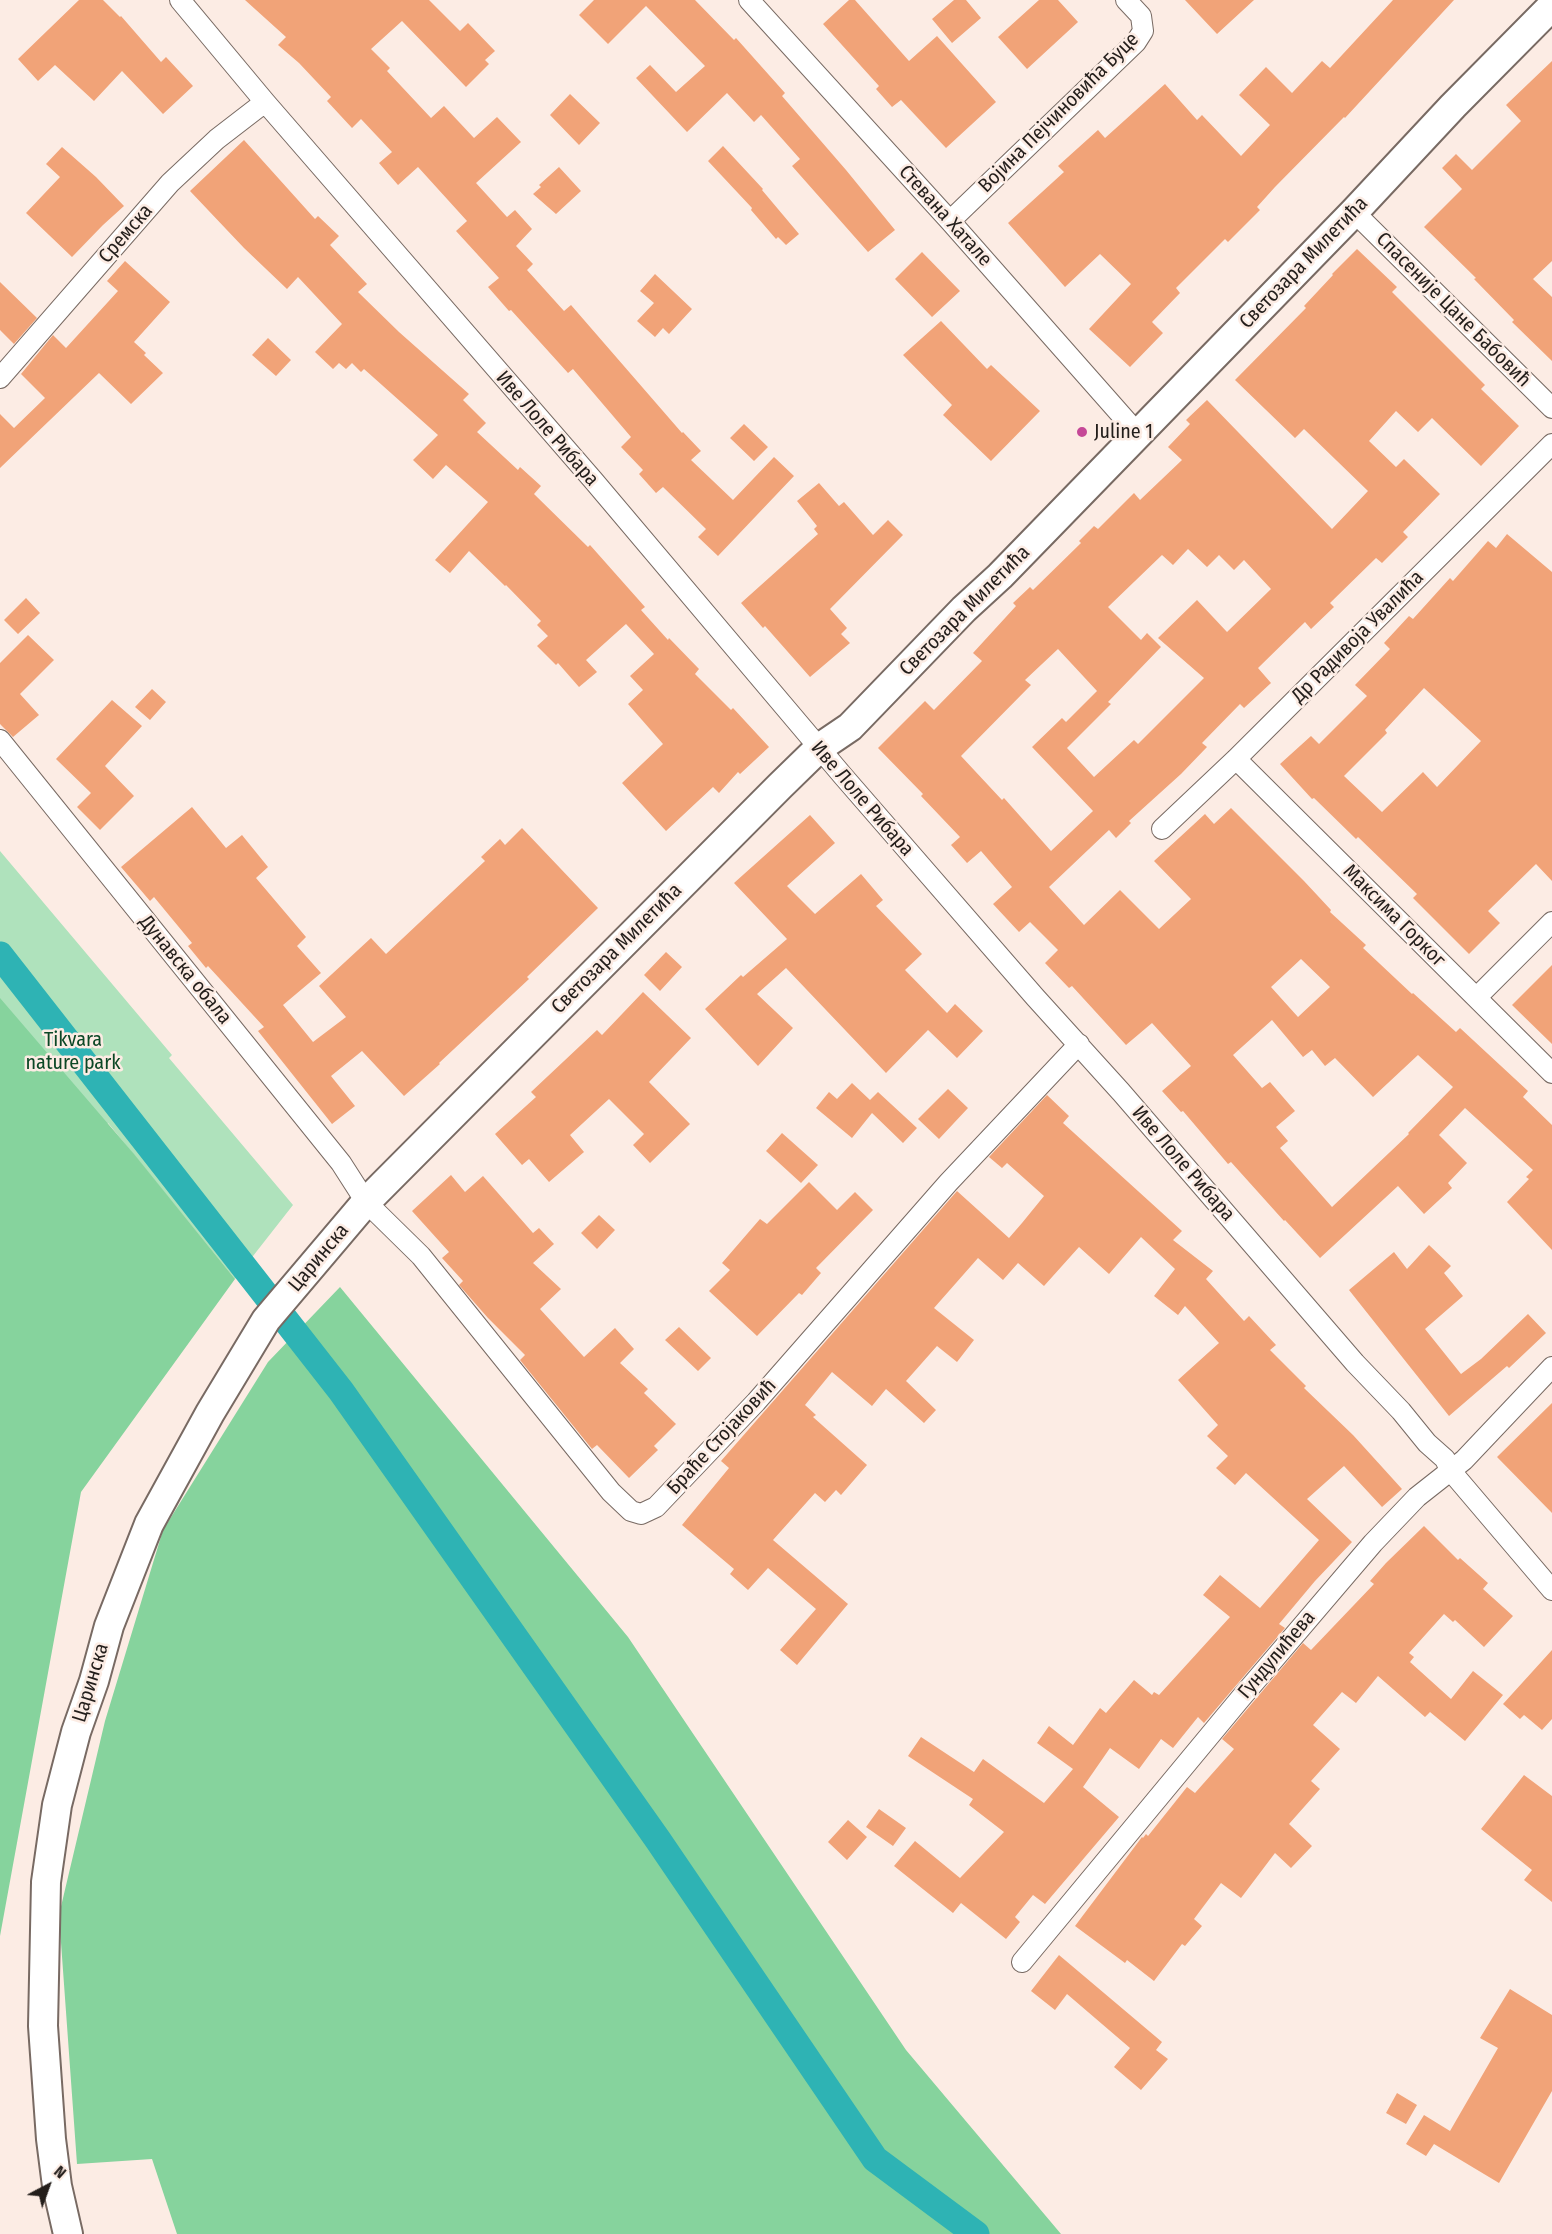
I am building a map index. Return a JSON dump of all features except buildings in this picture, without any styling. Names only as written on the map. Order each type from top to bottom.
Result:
[{"type":"main road","name":"Светозара Милетића","points":[[366,1202],[819,748],[850,727],[1138,434],[1552,6]]},
{"type":"main road","name":"Царинска","points":[[68,2234],[57,2186],[51,2139],[43,2026],[46,1882],[57,1805],[76,1732],[94,1682],[109,1626],[149,1524],[210,1413],[266,1320],[366,1202]]},
{"type":"street","name":"Иве Лоле Рибара","points":[[180,0],[819,748],[1355,1363],[1401,1411],[1427,1443],[1445,1459],[1450,1470],[1552,1590]]},
{"type":"street","name":"Стевана Хатале","points":[[750,0],[950,221],[1138,434]]},
{"type":"street","name":"Војина Пејчиновића Буце","points":[[950,221],[1136,42],[1143,31],[1141,16],[1126,0]]},
{"type":"street","name":"Сремска","points":[[0,378],[170,183],[217,139],[265,102]]},
{"type":"street","name":"Спасеније Цане Бабовић","points":[[1354,212],[1552,408]]},
{"type":"street","name":"Др Радивоја Увалића","points":[[1162,829],[1236,759],[1552,444]]},
{"type":"street","name":"Дунавска обала","points":[[0,740],[341,1163],[366,1202]]},
{"type":"street","name":"Максима Горког","points":[[1236,759],[1552,1073]]},
{"type":"street","points":[[1477,997],[1552,922]]},
{"type":"street","name":"Браће Стојаковић","points":[[366,1202],[421,1256],[611,1492],[631,1511],[641,1514],[656,1507],[756,1402],[948,1183],[1079,1044]]},
{"type":"street","name":"Гундулићева","points":[[1022,1962],[1240,1699],[1366,1552],[1418,1497],[1464,1460],[1552,1367]]},
{"type":"green space","name":"Tikvara nature park","points":[[0,851],[172,1055],[169,1058],[293,1205],[235,1279],[108,1123],[0,1238]]},
{"type":"green space","points":[[0,998],[134,1154],[235,1279],[81,1492],[0,1936]]},
{"type":"green space","points":[[340,1287],[628,1637],[906,2050],[1061,2234],[177,2234],[152,2159],[77,2164],[59,1915],[105,1721],[163,1530],[268,1362]]},
{"type":"waterway","points":[[0,955],[341,1391],[658,1840],[875,2159],[976,2234]]},
{"type":"place","name":"Juline 1","points":[[1082,432]]}]
